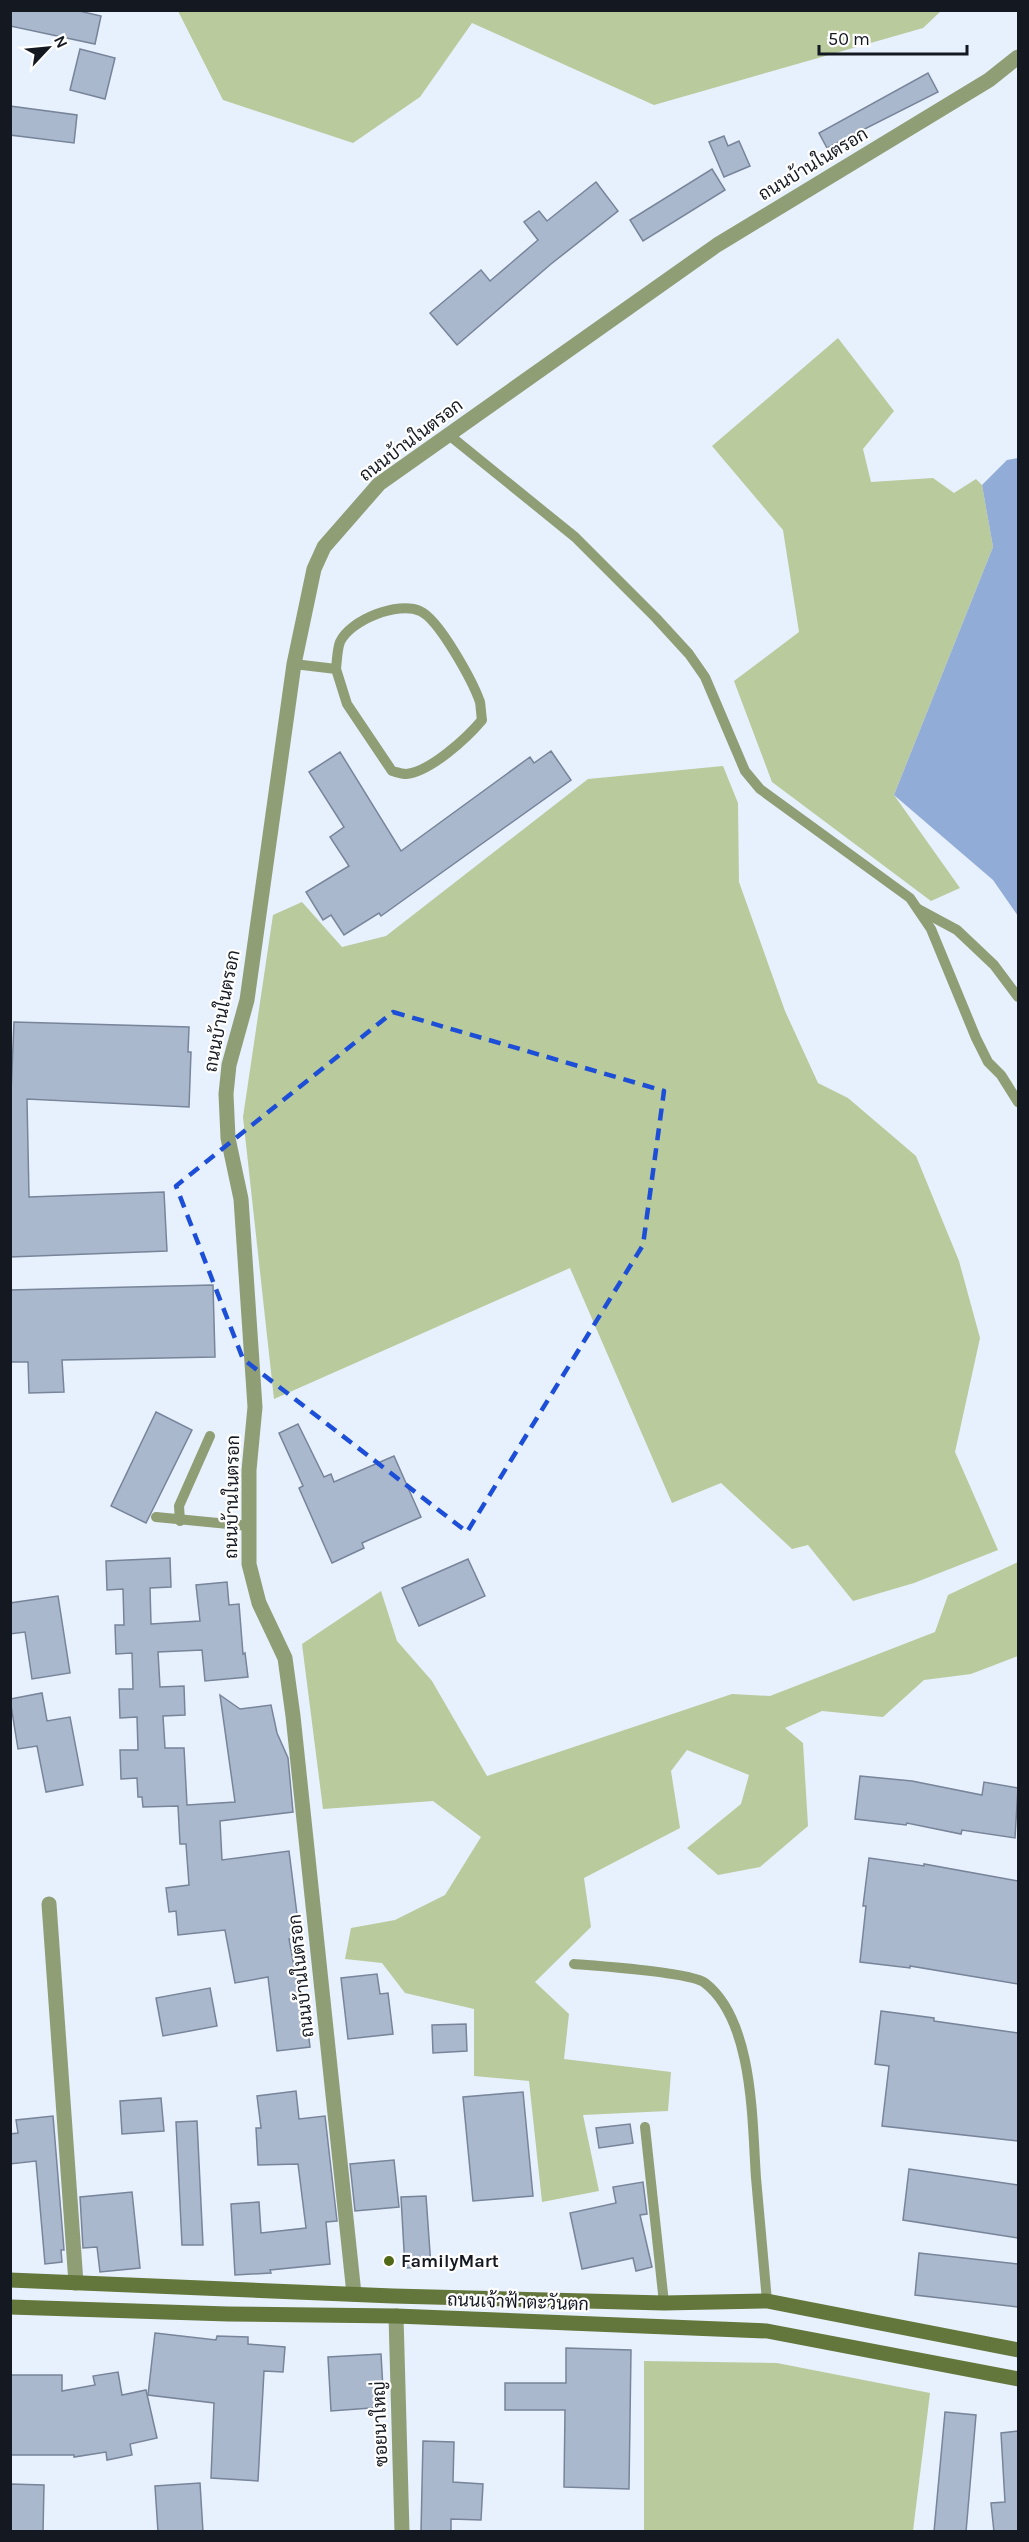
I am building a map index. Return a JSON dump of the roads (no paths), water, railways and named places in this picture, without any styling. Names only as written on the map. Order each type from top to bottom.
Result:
[{"type":"main road","name":"ถนนเจ้าฟ้าตะวันตก","points":[[10,2280],[354,2294],[664,2303],[767,2301],[1018,2350]]},
{"type":"main road","name":"ถนนเจ้าฟ้าตะวันตก","points":[[10,2307],[228,2314],[396,2316],[767,2331],[1018,2379]]},
{"type":"street","name":"ถนนบ้านในตรอก","points":[[354,2294],[285,1658],[259,1603],[249,1563],[249,1470],[255,1407],[241,1199],[228,1138],[226,1094],[229,1065],[247,1000],[294,664],[314,568],[324,547],[379,484],[717,245],[989,80],[1018,57]]},
{"type":"street","points":[[49,1904],[76,2283]]},
{"type":"street","name":"ซอยนาใหญ่","points":[[396,2316],[402,2532]]},
{"type":"lane","points":[[449,435],[575,537],[682,647],[705,677],[745,771],[760,789],[910,898],[931,929],[988,1062],[1001,1075],[1018,1102]]},
{"type":"lane","points":[[406,607],[422,611],[435,624],[458,658],[480,703],[482,720],[465,740],[435,761],[405,774],[392,771],[347,704],[336,669],[340,642],[354,628],[391,608],[406,607]]},
{"type":"lane","points":[[294,664],[336,669]]},
{"type":"lane","points":[[918,909],[957,930],[994,965],[1018,997]]},
{"type":"lane","points":[[180,1521],[179,1506],[210,1436]]},
{"type":"lane","points":[[156,1517],[249,1526]]},
{"type":"lane","points":[[574,1964],[673,1974],[704,1982],[721,2000],[735,2028],[748,2079],[767,2301]]},
{"type":"lane","points":[[645,2127],[664,2303]]},
{"type":"water","points":[[1018,458],[1018,916],[993,880],[894,795],[993,547],[982,485],[1007,460]]},
{"type":"place","name":"FamilyMart","points":[[389,2261]]}]
